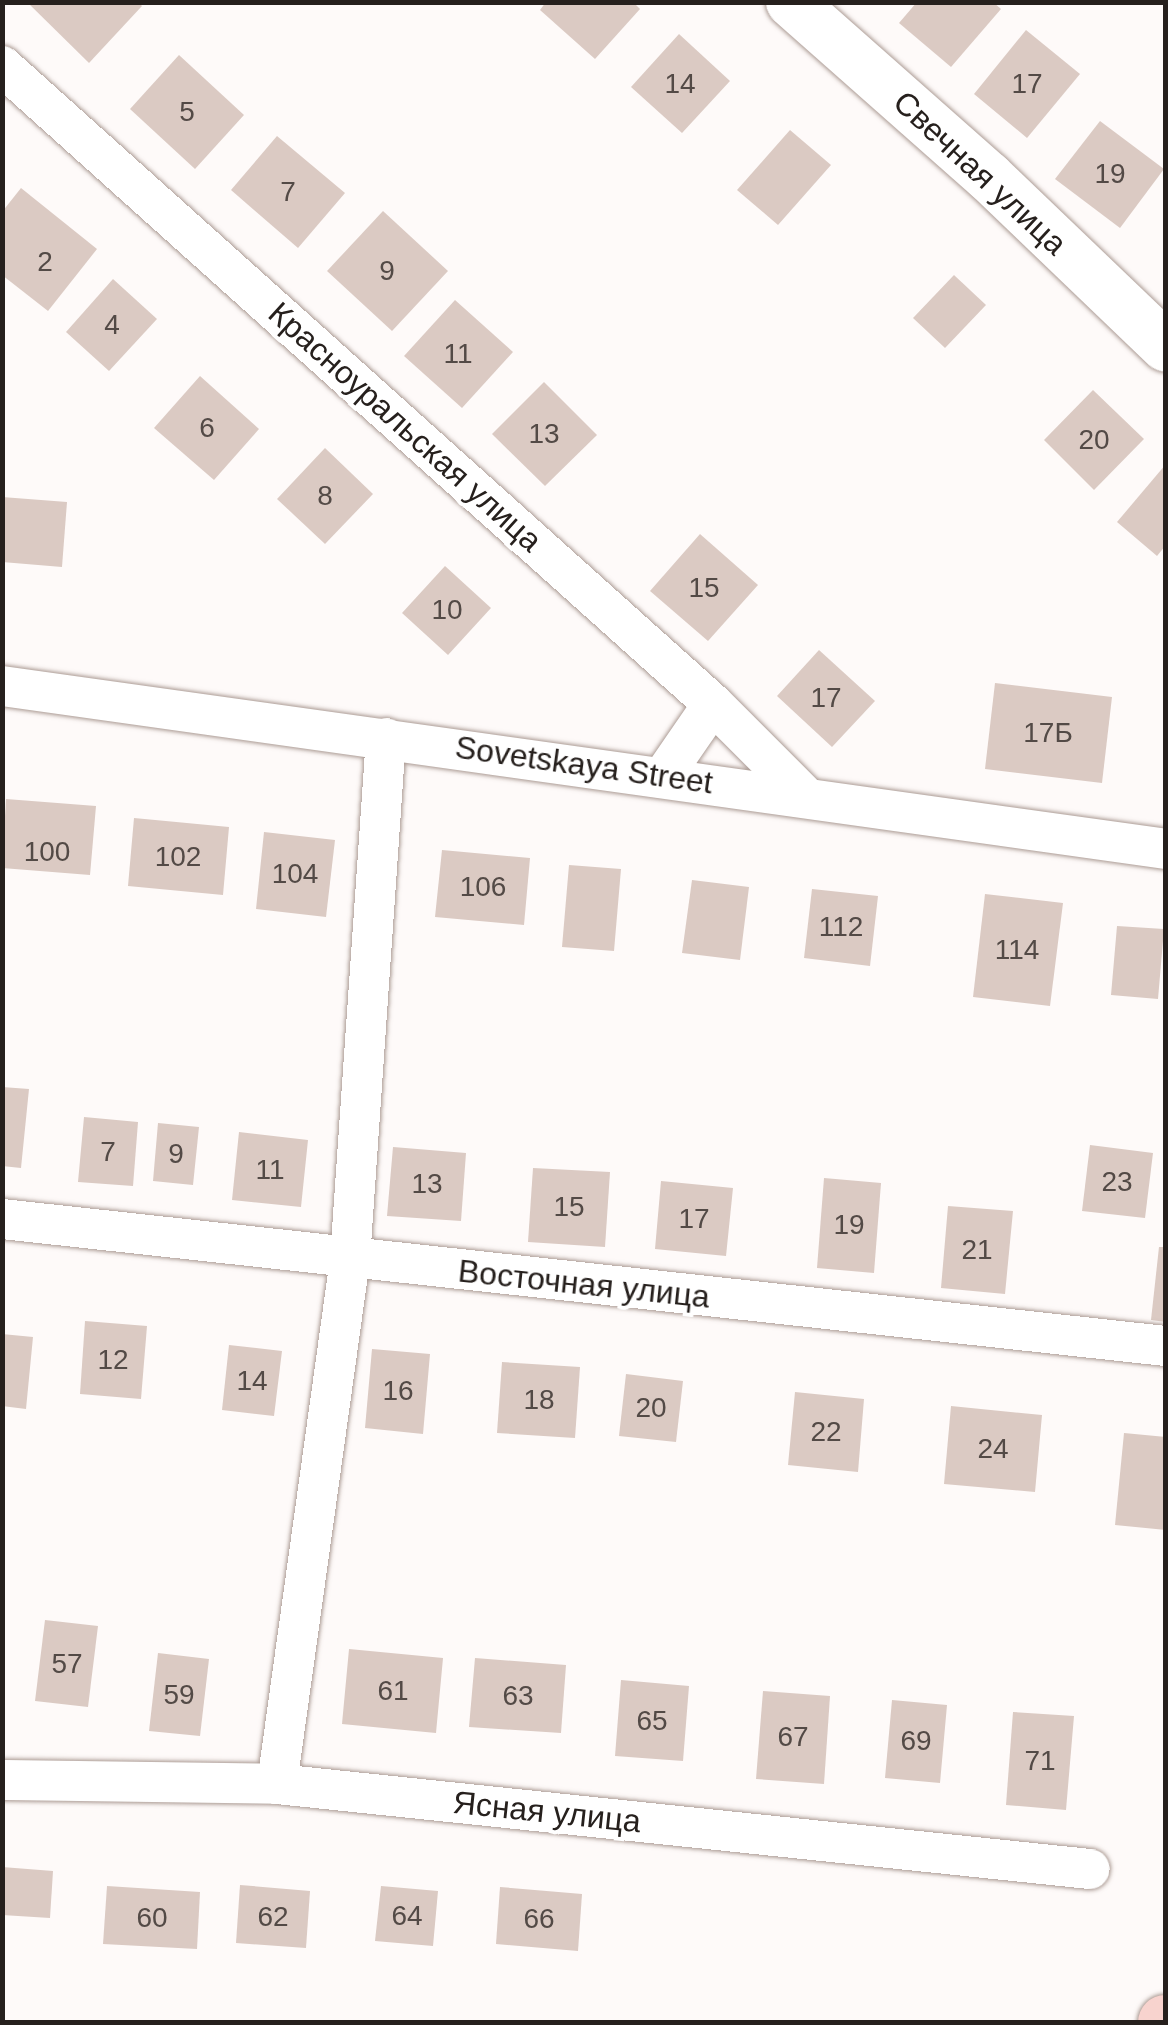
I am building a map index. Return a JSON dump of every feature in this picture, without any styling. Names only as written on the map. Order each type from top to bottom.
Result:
[{"type":"street","name":"Свечная улица","points":[[791,2],[989,177],[1166,347]]},
{"type":"street","name":"Красноуральская улица","points":[[2,66],[713,704],[802,793]]},
{"type":"street","name":"Sovetskaya Street","points":[[2,686],[802,793],[1166,849]]},
{"type":"street","points":[[664,775],[713,704]]},
{"type":"street","points":[[277,1784],[350,1259],[386,738]]},
{"type":"street","name":"Восточная улица","points":[[2,1219],[1166,1346]]},
{"type":"street","name":"Ясная улица","points":[[2,1780],[277,1784],[1090,1869]]},
{"type":"building","points":[[27,2],[138,2],[142,6],[89,63]]},
{"type":"building","points":[[546,2],[633,2],[640,9],[595,59],[540,10]]},
{"type":"building","points":[[917,2],[993,2],[1001,9],[951,67],[899,23]]},
{"type":"building","points":[[1026,30],[1080,74],[1027,138],[974,94]]},
{"type":"building","points":[[679,34],[730,81],[682,133],[631,87]]},
{"type":"building","points":[[179,55],[244,115],[195,169],[130,109]]},
{"type":"building","points":[[1100,121],[1164,169],[1120,228],[1055,179]]},
{"type":"building","points":[[790,130],[831,165],[778,225],[737,190]]},
{"type":"building","points":[[277,136],[345,193],[298,248],[231,190]]},
{"type":"building","points":[[21,188],[97,249],[48,311],[2,275],[2,212]]},
{"type":"building","points":[[383,211],[448,271],[392,331],[327,271]]},
{"type":"building","points":[[954,275],[986,305],[945,348],[913,318]]},
{"type":"building","points":[[113,279],[157,319],[109,371],[66,332]]},
{"type":"building","points":[[455,300],[513,352],[462,408],[404,356]]},
{"type":"building","points":[[200,376],[259,429],[214,480],[154,428]]},
{"type":"building","points":[[544,382],[597,435],[545,486],[492,434]]},
{"type":"building","points":[[1093,390],[1144,439],[1094,490],[1044,440]]},
{"type":"building","points":[[325,448],[373,494],[325,544],[277,499]]},
{"type":"building","points":[[1166,464],[1166,545],[1157,556],[1117,522]]},
{"type":"building","points":[[2,497],[67,502],[62,567],[2,562]]},
{"type":"building","points":[[700,534],[758,585],[708,641],[650,591]]},
{"type":"building","points":[[445,566],[491,608],[448,655],[402,613]]},
{"type":"building","points":[[819,650],[875,701],[832,747],[777,696]]},
{"type":"building","points":[[995,683],[1112,697],[1102,783],[985,769]]},
{"type":"building","points":[[6,799],[96,806],[90,875],[2,868]]},
{"type":"building","points":[[134,818],[229,827],[223,895],[128,886]]},
{"type":"building","points":[[264,832],[335,840],[326,917],[256,909]]},
{"type":"building","points":[[442,850],[530,858],[524,925],[435,917]]},
{"type":"building","points":[[569,865],[621,869],[614,951],[562,947]]},
{"type":"building","points":[[692,880],[749,887],[740,960],[682,953]]},
{"type":"building","points":[[812,889],[878,896],[870,966],[804,958]]},
{"type":"building","points":[[985,894],[1063,903],[1050,1006],[973,997]]},
{"type":"building","points":[[1117,926],[1164,929],[1158,999],[1111,995]]},
{"type":"building","points":[[2,1087],[29,1089],[21,1168],[2,1166]]},
{"type":"building","points":[[84,1117],[138,1122],[133,1186],[78,1182]]},
{"type":"building","points":[[158,1123],[199,1127],[193,1185],[153,1181]]},
{"type":"building","points":[[239,1132],[308,1140],[301,1207],[232,1200]]},
{"type":"building","points":[[1090,1145],[1153,1153],[1145,1218],[1082,1211]]},
{"type":"building","points":[[393,1147],[466,1153],[461,1221],[387,1216]]},
{"type":"building","points":[[533,1168],[610,1172],[605,1247],[528,1242]]},
{"type":"building","points":[[824,1178],[881,1183],[874,1273],[817,1268]]},
{"type":"building","points":[[661,1181],[733,1188],[726,1256],[655,1249]]},
{"type":"building","points":[[948,1206],[1013,1211],[1005,1294],[941,1288]]},
{"type":"building","points":[[1159,1247],[1166,1247],[1166,1322],[1151,1320]]},
{"type":"building","points":[[85,1321],[147,1326],[141,1399],[80,1394]]},
{"type":"building","points":[[2,1334],[33,1337],[26,1409],[2,1406]]},
{"type":"building","points":[[229,1345],[282,1351],[274,1416],[222,1410]]},
{"type":"building","points":[[372,1349],[430,1354],[423,1434],[365,1428]]},
{"type":"building","points":[[502,1362],[580,1367],[575,1438],[497,1433]]},
{"type":"building","points":[[626,1374],[683,1381],[676,1442],[619,1436]]},
{"type":"building","points":[[795,1392],[864,1399],[858,1472],[788,1465]]},
{"type":"building","points":[[951,1406],[1042,1415],[1035,1492],[944,1484]]},
{"type":"building","points":[[1124,1433],[1166,1437],[1166,1530],[1115,1525]]},
{"type":"building","points":[[45,1620],[98,1626],[88,1707],[35,1701]]},
{"type":"building","points":[[349,1649],[443,1658],[436,1733],[342,1724]]},
{"type":"building","points":[[158,1653],[209,1659],[200,1736],[149,1731]]},
{"type":"building","points":[[475,1658],[566,1665],[561,1733],[469,1727]]},
{"type":"building","points":[[621,1680],[689,1686],[683,1761],[615,1756]]},
{"type":"building","points":[[763,1691],[830,1696],[824,1784],[756,1779]]},
{"type":"building","points":[[892,1700],[947,1705],[940,1783],[885,1778]]},
{"type":"building","points":[[1013,1712],[1074,1716],[1066,1810],[1006,1805]]},
{"type":"building","points":[[2,1867],[53,1871],[50,1918],[2,1915]]},
{"type":"building","points":[[240,1885],[310,1891],[306,1948],[236,1943]]},
{"type":"building","points":[[107,1886],[200,1892],[197,1949],[103,1944]]},
{"type":"building","points":[[381,1886],[438,1891],[433,1946],[375,1941]]},
{"type":"building","points":[[500,1887],[582,1894],[578,1951],[496,1944]]}]
